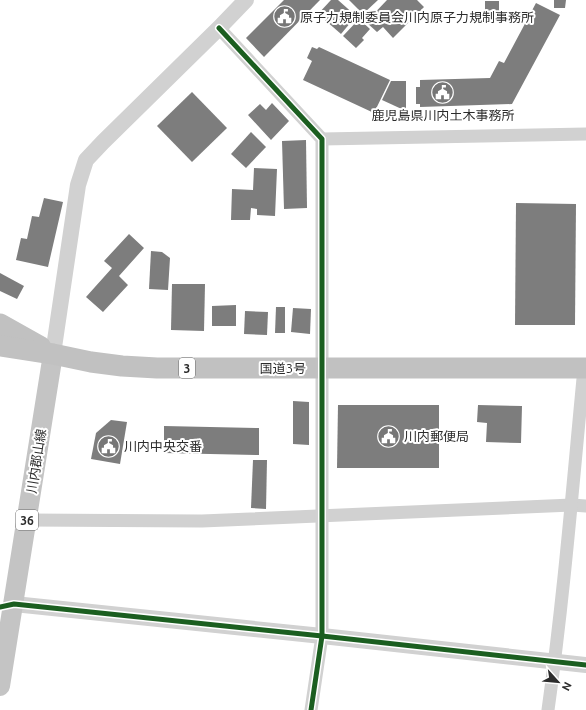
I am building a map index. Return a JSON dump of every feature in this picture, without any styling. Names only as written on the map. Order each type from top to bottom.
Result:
[{"type":"highway","name":"国道3号","points":[[0,324],[53,354]]},
{"type":"highway","name":"国道3号","points":[[0,346],[53,354],[91,362],[157,368],[322,368],[585,363]]},
{"type":"main road","name":"川内郡山線","points":[[0,686],[7,606],[27,520],[53,354]]},
{"type":"street","points":[[53,354],[78,185],[86,160],[246,0]]},
{"type":"street","points":[[219,28],[322,139],[322,636],[311,710]]},
{"type":"street","points":[[322,139],[586,134]]},
{"type":"street","points":[[548,710],[555,662],[572,504],[585,363]]},
{"type":"street","points":[[27,520],[202,521],[572,504],[586,506]]},
{"type":"street","points":[[7,606],[322,636],[586,665]]},
{"type":"building","points":[[284,0],[320,0],[264,57],[246,38]]},
{"type":"building","points":[[331,0],[338,0],[356,16],[341,34],[318,14]]},
{"type":"building","points":[[349,0],[378,0],[363,14]]},
{"type":"building","points":[[387,0],[417,0],[424,7],[393,38],[383,27],[377,32],[366,22]]},
{"type":"building","points":[[554,0],[566,0],[565,8],[554,8]]},
{"type":"building","points":[[485,1],[499,1],[499,13],[485,13]]},
{"type":"building","points":[[536,3],[560,15],[512,104],[420,107],[420,104],[416,104],[416,87],[420,87],[420,80],[490,78],[499,61],[504,63]]},
{"type":"building","points":[[359,19],[370,29],[362,38],[364,40],[356,48],[343,36]]},
{"type":"building","points":[[312,47],[317,49],[319,47],[390,80],[374,113],[303,80],[312,61],[307,58]]},
{"type":"building","points":[[391,81],[406,81],[406,111],[382,100]]},
{"type":"building","points":[[192,92],[227,128],[192,162],[157,126]]},
{"type":"building","points":[[272,103],[289,121],[271,140],[248,115],[260,104],[266,110]]},
{"type":"building","points":[[251,132],[266,147],[246,168],[231,154]]},
{"type":"building","points":[[306,140],[307,208],[284,209],[282,141]]},
{"type":"building","points":[[254,168],[277,169],[275,216],[257,215],[257,209],[251,208],[250,220],[231,220],[232,189],[253,190]]},
{"type":"building","points":[[44,198],[63,202],[48,267],[16,260],[21,238],[27,239],[32,216],[39,217]]},
{"type":"building","points":[[516,203],[576,204],[575,325],[515,325]]},
{"type":"building","points":[[129,234],[144,248],[119,276],[128,285],[103,312],[86,297],[112,268],[104,261]]},
{"type":"building","points":[[151,251],[162,252],[170,258],[168,290],[149,289]]},
{"type":"building","points":[[0,273],[24,286],[17,299],[0,291]]},
{"type":"building","points":[[172,284],[205,284],[204,331],[171,330]]},
{"type":"building","points":[[236,305],[236,326],[212,326],[212,306]]},
{"type":"building","points":[[276,307],[285,307],[285,333],[275,333]]},
{"type":"building","points":[[293,308],[311,309],[310,334],[291,332]]},
{"type":"building","points":[[245,311],[268,312],[267,335],[244,334]]},
{"type":"building","points":[[293,401],[309,402],[309,445],[293,444]]},
{"type":"building","name":"川内郵便局","points":[[338,405],[439,405],[439,468],[337,468]]},
{"type":"building","points":[[478,405],[522,406],[521,443],[486,442],[487,423],[477,422]]},
{"type":"building","name":"川内中央交番","points":[[111,420],[127,422],[120,464],[91,459],[96,433]]},
{"type":"building","points":[[164,426],[259,428],[259,455],[164,453]]},
{"type":"building","points":[[253,460],[267,460],[266,509],[251,508]]},
{"type":"cycle path","points":[[219,28],[322,139],[322,636],[311,710]]},
{"type":"cycle path","points":[[0,607],[14,604],[586,665]]},
{"type":"place","name":"原子力規制委員会川内原子力規制事務所","points":[[284,17]]},
{"type":"place","name":"鹿児島県川内土木事務所","points":[[443,93]]},
{"type":"place","name":"川内郵便局","points":[[388,436]]},
{"type":"place","name":"川内中央交番","points":[[108,446]]}]
